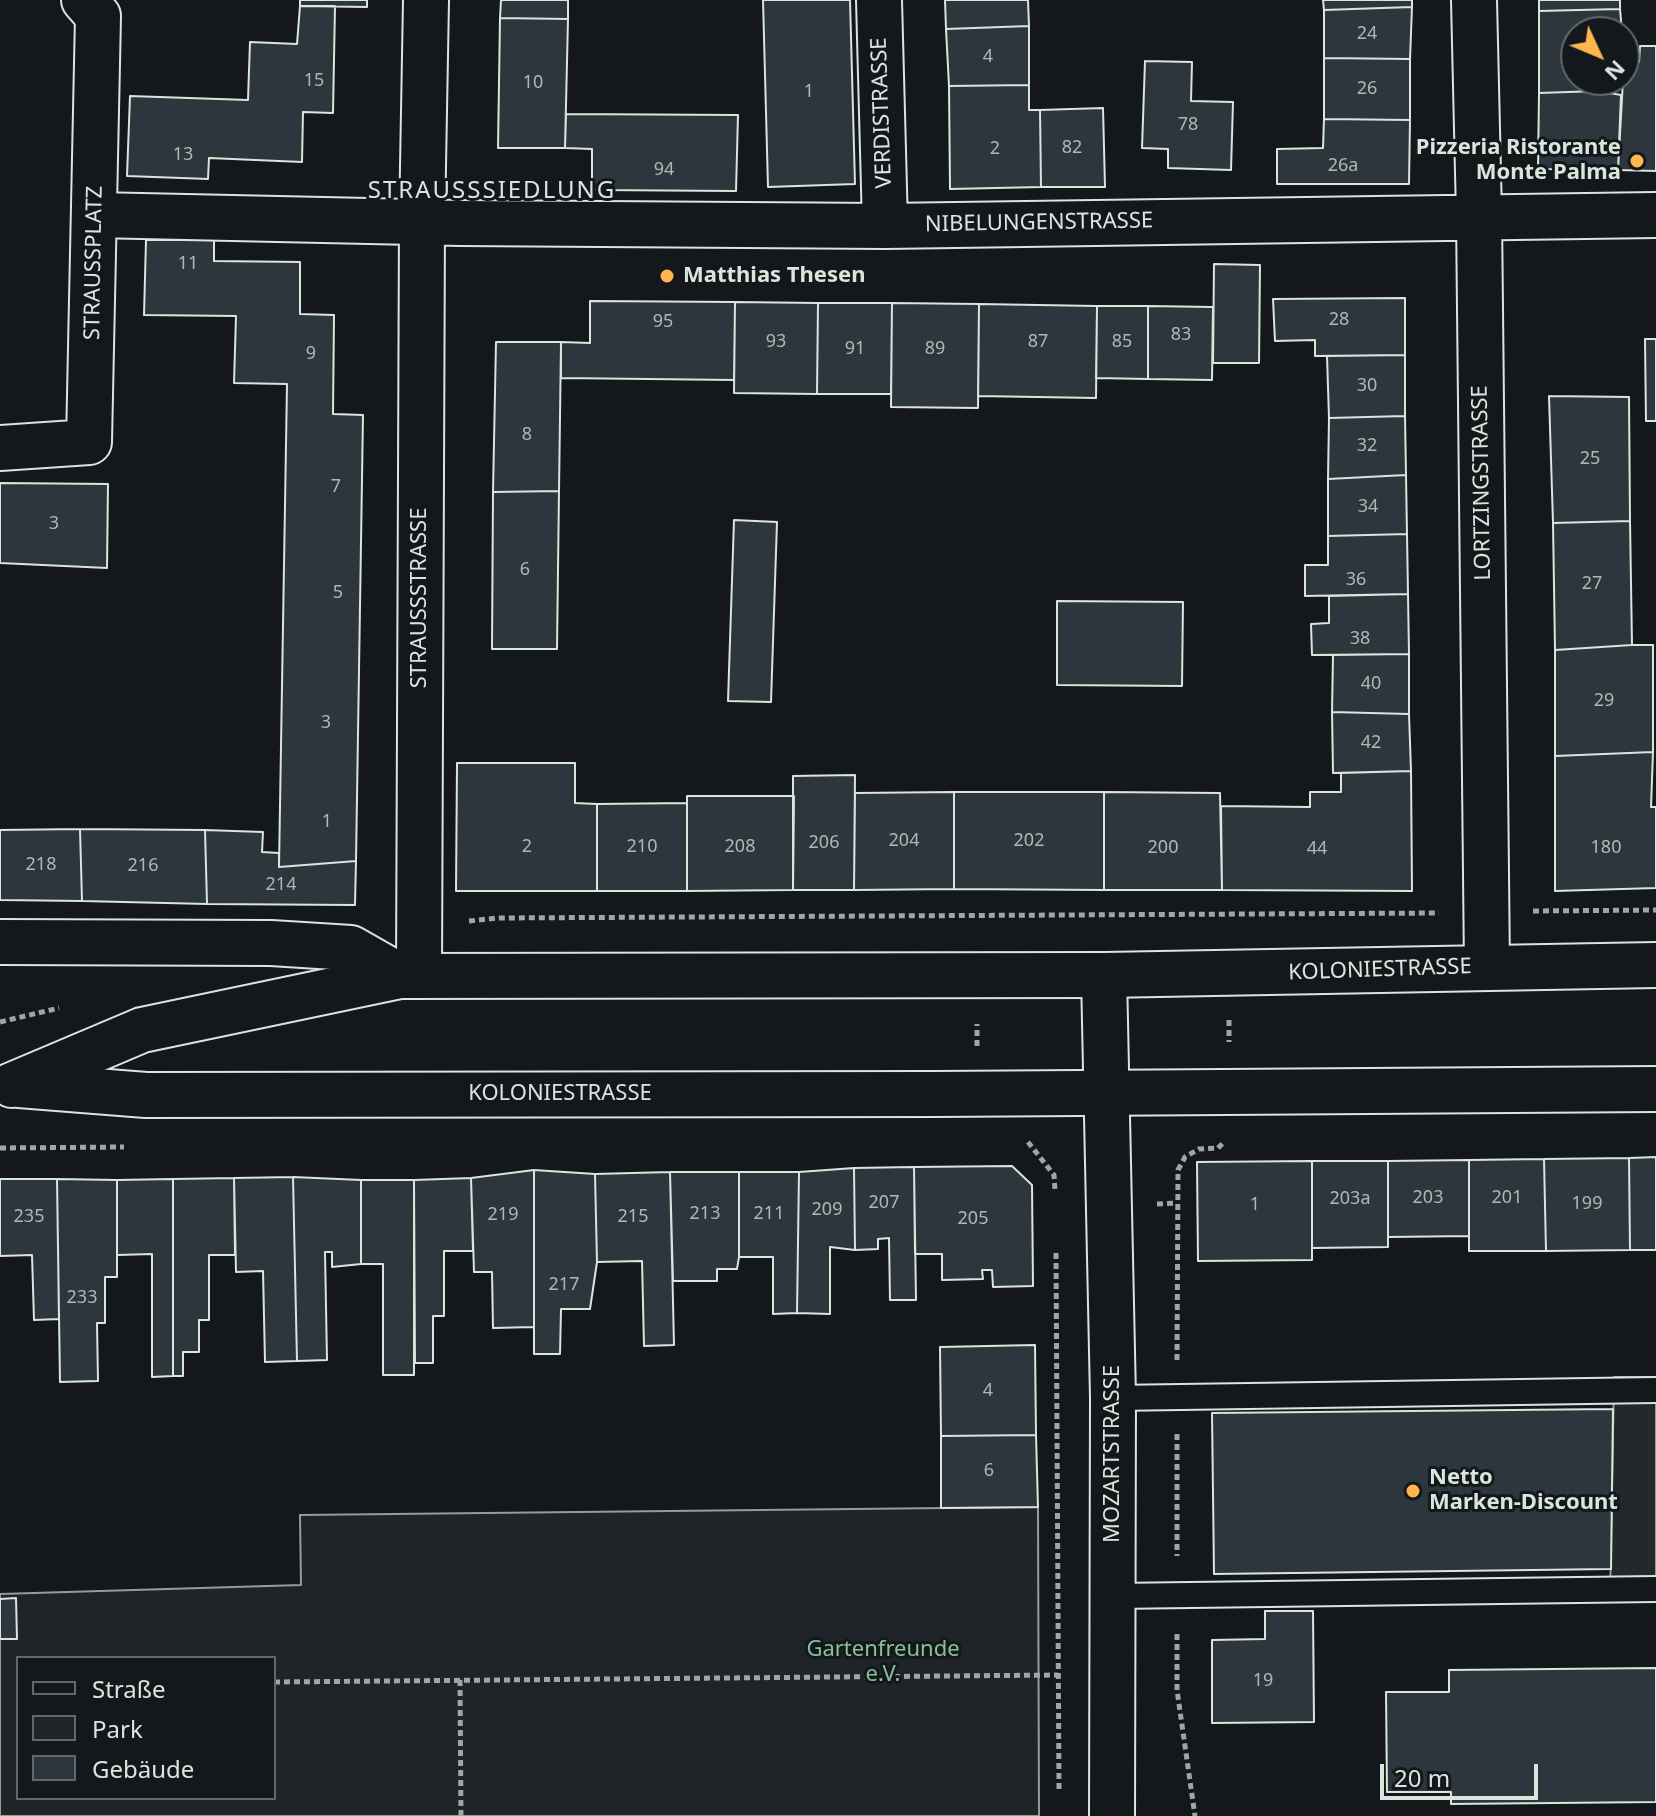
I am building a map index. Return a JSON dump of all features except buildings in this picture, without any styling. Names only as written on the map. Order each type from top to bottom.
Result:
[{"type":"street","name":"STRAUSSPLATZ","points":[[0,448],[89,442],[98,16],[84,0]]},
{"type":"street","name":"STRAUSSSTRASSE","points":[[410,975],[426,0]]},
{"type":"street","name":"VERDISTRASSE","points":[[879,0],[885,226]]},
{"type":"street","name":"LORTZINGSTRASSE","points":[[1474,0],[1487,967]]},
{"type":"street","points":[[95,215],[422,222]]},
{"type":"street","name":"NIBELUNGENSTRASSE","points":[[422,222],[885,226],[1479,215],[1656,215]]},
{"type":"street","name":"KOLONIESTRASSE","points":[[0,942],[271,943],[351,948],[410,975]]},
{"type":"street","name":"KOLONIESTRASSE","points":[[6,1085],[142,1030],[410,975],[1104,975],[1656,965]]},
{"type":"street","points":[[1104,975],[1107,1092]]},
{"type":"street","name":"KOLONIESTRASSE","points":[[6,1085],[146,1095],[1656,1089]]},
{"type":"street","name":"MOZARTSTRASSE","points":[[1107,1092],[1113,1398],[1112,1816]]},
{"type":"lane","points":[[1113,1398],[1656,1390]]},
{"type":"lane","points":[[1113,1596],[1656,1589]]},
{"type":"path","points":[[1195,1816],[1177,1690],[1178,1170],[1185,1157],[1199,1149],[1218,1148],[1230,1137]]},
{"type":"path","points":[[1056,1252],[1059,1800]]},
{"type":"path","points":[[276,1682],[1058,1675]]},
{"type":"path","points":[[460,1680],[461,1816]]},
{"type":"green space","name":"Gartenfreunde e.V.","points":[[1038,1507],[1039,1816],[0,1816],[0,1594],[301,1585],[300,1515]]},
{"type":"shaded area","points":[[1614,1377],[1656,1377],[1656,1601],[1610,1600]]},
{"type":"place","name":"Pizzeria Ristorante Monte Palma","points":[[1637,161]]},
{"type":"place","name":"Matthias Thesen","points":[[667,276]]},
{"type":"place","name":"Netto Marken-Discount","points":[[1413,1491]]},
{"type":"district","name":"STRAUSSSIEDLUNG","points":[[492,191]]}]
